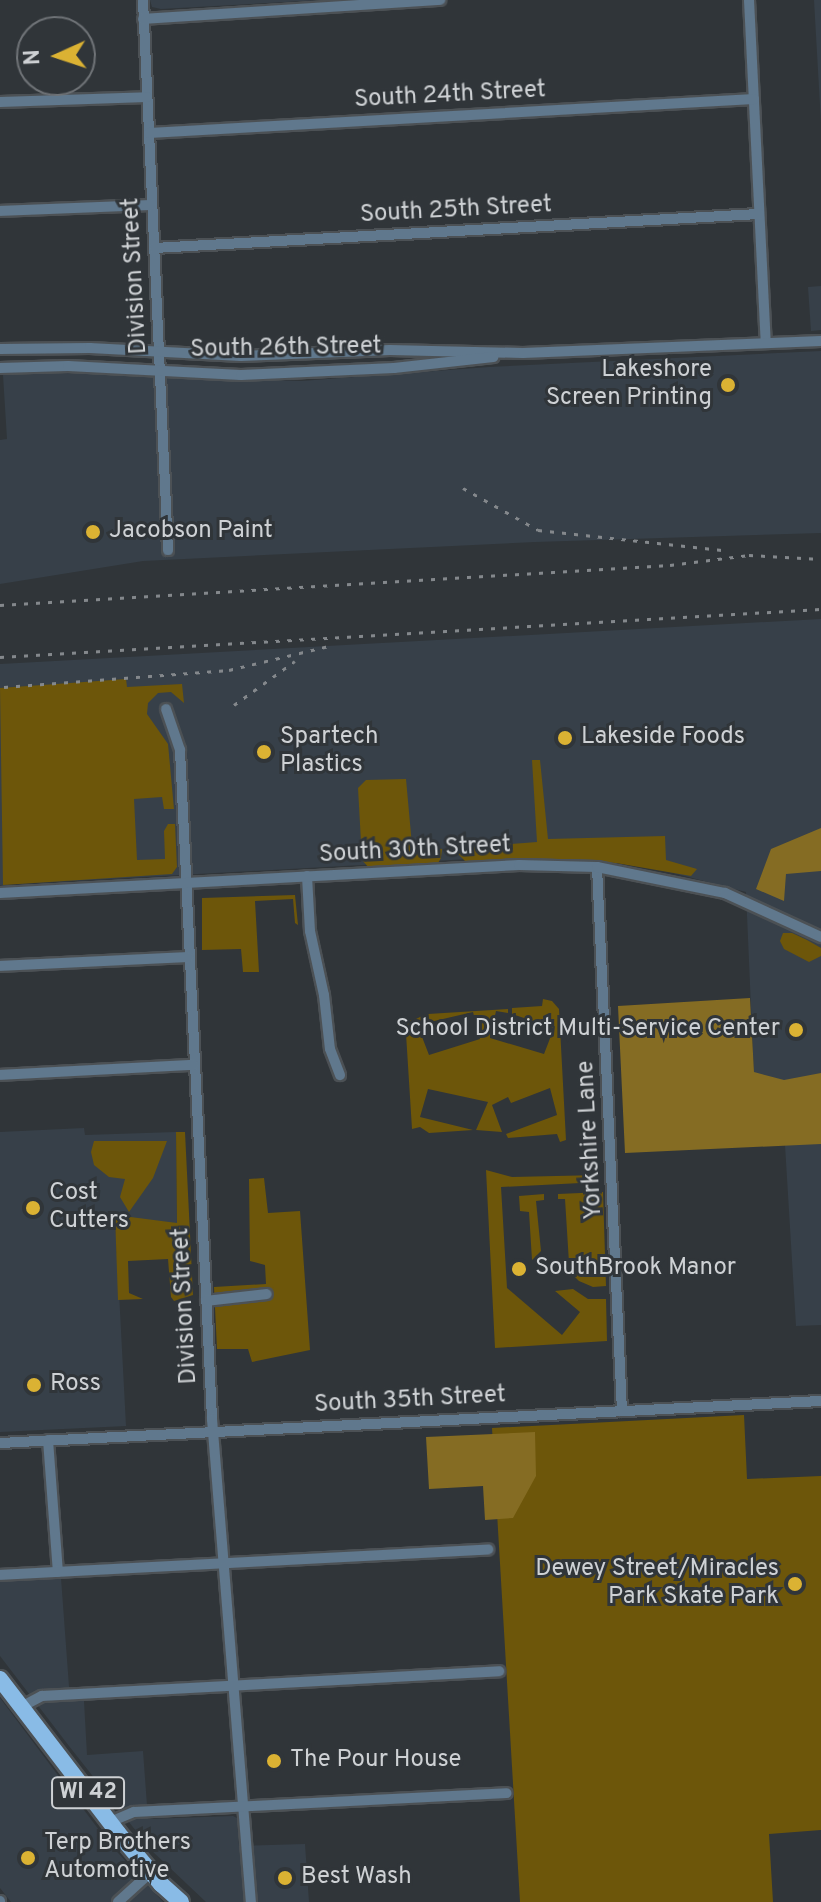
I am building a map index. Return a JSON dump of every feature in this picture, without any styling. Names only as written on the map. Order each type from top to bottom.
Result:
[{"type":"main road","name":"WI 42","points":[[0,1679],[110,1822],[151,1872],[181,1902]]},
{"type":"street","name":"Division Street","points":[[143,0],[168,550]]},
{"type":"street","points":[[143,19],[440,0]]},
{"type":"street","points":[[749,0],[766,343]]},
{"type":"street","points":[[0,102],[147,97]]},
{"type":"street","name":"South 24th Street","points":[[149,133],[754,99]]},
{"type":"street","points":[[0,211],[152,205]]},
{"type":"street","name":"South 25th Street","points":[[154,248],[759,214]]},
{"type":"street","name":"South 26th Street","points":[[0,368],[160,369],[241,375],[394,368],[523,353],[821,341]]},
{"type":"street","name":"South 26th Street","points":[[0,349],[159,351],[241,356],[404,349],[523,353]]},
{"type":"street","name":"Division Street","points":[[166,709],[180,750],[213,1431],[251,1902]]},
{"type":"street","name":"South 30th Street","points":[[0,893],[519,865],[597,867],[725,893],[821,937]]},
{"type":"street","name":"Yorkshire Lane","points":[[597,867],[622,1411]]},
{"type":"street","points":[[307,876],[310,931],[324,995],[330,1049],[340,1075]]},
{"type":"street","points":[[0,966],[189,957]]},
{"type":"street","points":[[0,1075],[194,1065]]},
{"type":"street","points":[[206,1301],[267,1294]]},
{"type":"street","name":"South 35th Street","points":[[0,1443],[821,1401]]},
{"type":"street","points":[[48,1440],[58,1572]]},
{"type":"street","points":[[0,1575],[488,1549]]},
{"type":"street","points":[[21,1707],[42,1696],[499,1671]]},
{"type":"street","points":[[110,1822],[134,1812],[507,1793]]},
{"type":"street","points":[[118,1902],[151,1872]]},
{"type":"shaded area","points":[[150,0],[322,0],[161,9],[152,7]]},
{"type":"shaded area","points":[[814,0],[821,0],[821,123]]},
{"type":"shaded area","points":[[821,286],[821,330],[811,331],[808,287]]},
{"type":"shaded area","points":[[821,351],[821,533],[535,542],[143,561],[0,584],[0,440],[7,439],[3,375],[66,373],[301,381],[489,367]]},
{"type":"shaded area","points":[[821,619],[821,1325],[796,1326],[785,1145],[757,1145],[746,892],[635,863],[522,856],[0,885],[0,664]]},
{"type":"shaded area","points":[[126,679],[127,687],[182,684],[184,703],[171,692],[158,693],[148,703],[147,714],[168,744],[174,809],[164,809],[162,797],[134,799],[137,860],[165,859],[164,831],[168,824],[175,824],[177,867],[172,874],[3,885],[0,688]]},
{"type":"shaded area","points":[[532,760],[540,760],[548,839],[665,836],[666,860],[697,869],[691,876],[616,863],[511,859],[466,862],[458,854],[458,848],[537,842]]},
{"type":"shaded area","points":[[406,779],[412,845],[442,849],[441,858],[438,863],[369,868],[362,860],[358,788],[366,780]]},
{"type":"shaded area","points":[[821,828],[821,871],[786,874],[784,901],[756,889],[771,849]]},
{"type":"shaded area","points":[[295,895],[298,925],[295,923],[293,899],[255,901],[259,972],[243,972],[241,949],[202,950],[202,898]]},
{"type":"shaded area","points":[[783,933],[792,933],[821,948],[821,956],[809,962],[784,949],[780,941]]},
{"type":"shaded area","points":[[750,998],[754,1072],[784,1080],[821,1073],[821,1144],[625,1153],[618,1006]]},
{"type":"shaded area","points":[[543,999],[552,1001],[559,1009],[566,1140],[560,1142],[557,1134],[508,1138],[506,1134],[557,1115],[550,1088],[511,1103],[508,1097],[492,1105],[502,1132],[476,1130],[488,1102],[428,1089],[420,1117],[473,1130],[429,1133],[420,1127],[412,1129],[405,1018],[412,1021],[426,1014],[428,1023],[419,1029],[429,1055],[480,1039],[473,1012],[430,1022],[428,1014],[508,1009],[508,1013],[496,1011],[490,1038],[544,1054],[554,1028],[512,1014],[512,1008],[542,1006]]},
{"type":"shaded area","points":[[84,1128],[85,1135],[176,1132],[177,1224],[115,1216],[126,1426],[0,1432],[0,1132]]},
{"type":"shaded area","points":[[176,1132],[185,1132],[193,1295],[174,1301],[171,1297],[168,1259],[128,1261],[129,1293],[143,1299],[118,1300],[115,1215],[177,1223]]},
{"type":"shaded area","points":[[94,1141],[167,1141],[153,1178],[129,1212],[120,1197],[125,1179],[109,1177],[94,1165],[91,1152]]},
{"type":"shaded area","points":[[486,1170],[512,1177],[600,1175],[600,1182],[501,1187],[507,1288],[562,1335],[580,1312],[555,1291],[573,1289],[588,1299],[606,1299],[607,1341],[495,1348]]},
{"type":"shaded area","points":[[264,1178],[268,1213],[300,1211],[310,1350],[252,1362],[248,1349],[217,1349],[214,1287],[266,1284],[265,1265],[250,1261],[249,1179]]},
{"type":"shaded area","points":[[603,1192],[606,1286],[593,1287],[579,1281],[564,1266],[569,1263],[565,1199],[558,1199],[558,1194]]},
{"type":"shaded area","points":[[544,1194],[544,1200],[536,1201],[541,1251],[532,1260],[529,1212],[520,1211],[519,1196]]},
{"type":"shaded area","points":[[744,1415],[747,1479],[821,1476],[821,1830],[769,1834],[773,1902],[520,1902],[492,1428]]},
{"type":"shaded area","points":[[535,1432],[536,1476],[513,1518],[485,1520],[483,1486],[429,1489],[426,1437]]},
{"type":"shaded area","points":[[61,1578],[70,1700],[84,1701],[87,1755],[143,1751],[148,1819],[233,1816],[237,1818],[239,1846],[305,1844],[309,1902],[206,1902],[151,1850],[0,1656],[0,1581]]},
{"type":"shaded area","points":[[0,1698],[108,1842],[163,1902],[11,1902],[0,1888]]},
{"type":"railway","points":[[463,488],[538,530],[722,550]]},
{"type":"railway","points":[[0,605],[670,565],[749,555],[821,559]]},
{"type":"railway","points":[[0,657],[821,609]]},
{"type":"railway","points":[[4,687],[229,670],[333,645]]},
{"type":"railway","points":[[234,705],[295,661]]},
{"type":"place","name":"Lakeshore Screen Printing","points":[[728,385]]},
{"type":"place","name":"Jacobson Paint","points":[[93,532]]},
{"type":"place","name":"Lakeside Foods","points":[[565,738]]},
{"type":"place","name":"Spartech Plastics","points":[[264,752]]},
{"type":"place","name":"School District Multi-Service Center","points":[[796,1030]]},
{"type":"place","name":"Cost Cutters","points":[[33,1208]]},
{"type":"place","name":"SouthBrook Manor","points":[[519,1269]]},
{"type":"place","name":"Ross","points":[[34,1385]]},
{"type":"place","name":"Dewey Street/Miracles Park Skate Park","points":[[795,1584]]},
{"type":"place","name":"The Pour House","points":[[274,1761]]},
{"type":"place","name":"Terp Brothers Automotive","points":[[28,1858]]},
{"type":"place","name":"Best Wash","points":[[285,1878]]}]
